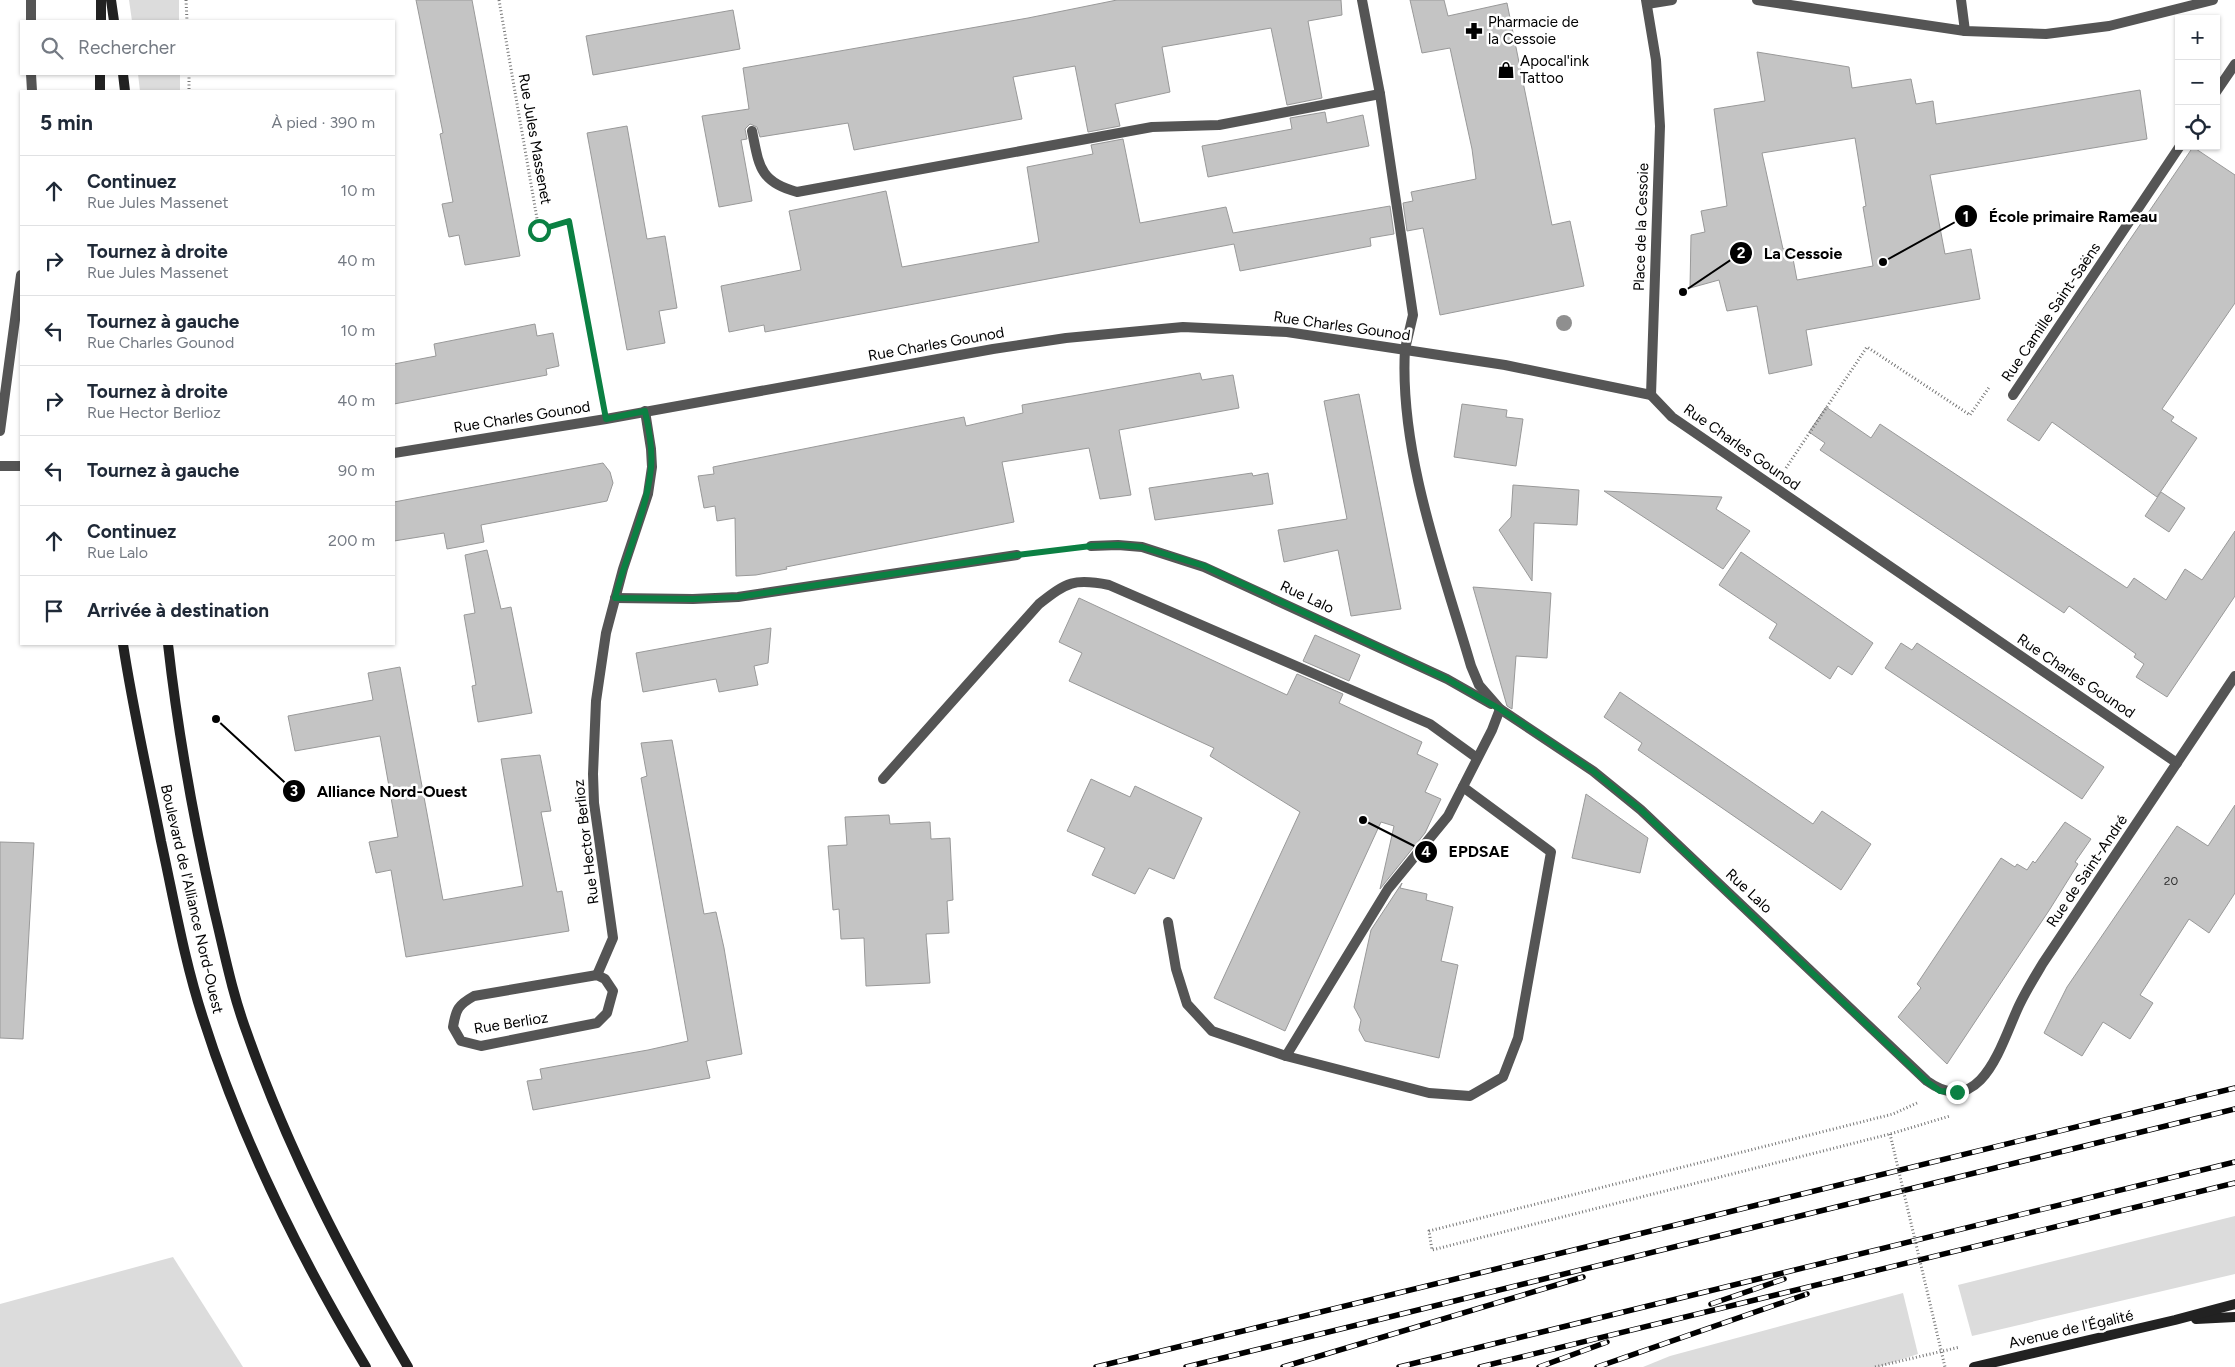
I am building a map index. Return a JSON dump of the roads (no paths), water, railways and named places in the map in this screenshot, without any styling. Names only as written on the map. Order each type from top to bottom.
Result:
[{"type":"street","points":[[31,0],[31,20]]},
{"type":"street","points":[[101,0],[101,20]]},
{"type":"street","points":[[111,0],[114,20]]},
{"type":"street","name":"Rue Lalo","points":[[1362,0],[1380,94],[1413,315],[1405,349],[1406,416],[1426,510],[1471,666],[1479,685],[1500,709]]},
{"type":"street","points":[[1647,2],[1672,0]]},
{"type":"street","points":[[1757,0],[1965,31],[2046,34],[2108,26],[2184,4],[2213,0]]},
{"type":"street","points":[[1961,0],[1965,31]]},
{"type":"street","name":"Place de la Cessoie","points":[[1647,2],[1656,60],[1660,126],[1650,395]]},
{"type":"street","points":[[2220,86],[2235,64]]},
{"type":"street","points":[[32,75],[32,90]]},
{"type":"street","points":[[100,75],[100,90]]},
{"type":"street","points":[[123,75],[126,90]]},
{"type":"street","points":[[752,131],[759,167],[769,180],[782,188],[797,192],[1152,127],[1219,124],[1380,94]]},
{"type":"street","name":"Rue Camille Saint-Saëns","points":[[2013,395],[2177,150]]},
{"type":"street","points":[[0,431],[20,283]]},
{"type":"street","name":"Rue Charles Gounod","points":[[395,453],[606,419],[993,349],[1130,331],[1183,327],[1287,332],[1514,367],[1650,395],[1672,417],[2177,763]]},
{"type":"street","name":"Rue Hector Berlioz","points":[[597,975],[613,938],[594,803],[594,736],[600,662],[615,598],[648,494],[652,467],[652,449],[645,411]]},
{"type":"street","points":[[0,466],[20,466]]},
{"type":"street","name":"Rue Lalo","points":[[1091,546],[1118,545],[1142,547],[1204,566],[1447,679],[1500,709],[1593,771],[1641,810],[1926,1081],[1940,1091],[1957,1092],[1972,1086]]},
{"type":"street","points":[[615,598],[693,599],[738,597],[1017,555]]},
{"type":"street","points":[[883,779],[1039,604],[1060,587],[1086,581],[1109,585],[1430,724],[1477,758]]},
{"type":"street","name":"Boulevard de l'Alliance Nord-Ouest","points":[[123,645],[176,910],[203,1018],[245,1129],[273,1192],[366,1367]]},
{"type":"street","name":"Boulevard de l'Alliance Nord-Ouest","points":[[170,645],[170,661],[178,726],[196,833],[229,975],[246,1032],[295,1154],[347,1259],[408,1367]]},
{"type":"street","name":"Rue de Saint-André","points":[[1972,1086],[1986,1075],[2018,1008],[2043,963],[2235,676]]},
{"type":"street","points":[[1286,1056],[1388,889],[1448,816],[1500,709]]},
{"type":"street","points":[[1168,922],[1176,970],[1187,1004],[1212,1031],[1286,1056],[1429,1093],[1470,1096],[1504,1077],[1518,1038],[1551,852],[1463,787]]},
{"type":"street","name":"Rue Berlioz","points":[[597,975],[605,978],[613,992],[607,1013],[597,1023],[481,1046],[461,1041],[453,1027],[456,1013],[461,1003],[474,996],[597,975]]},
{"type":"street","name":"Avenue de l'Égalité","points":[[1974,1367],[2235,1304]]},
{"type":"street","name":"Avenue de l'Égalité","points":[[2175,1320],[2235,1317]]},
{"type":"railway","points":[[1096,1367],[2235,1088]]},
{"type":"railway","points":[[1186,1367],[2235,1109]]},
{"type":"railway","points":[[1399,1367],[2235,1162]]},
{"type":"railway","points":[[1480,1367],[2235,1183]]},
{"type":"railway","points":[[1283,1367],[1583,1277]]},
{"type":"railway","points":[[1711,1304],[1784,1279]]},
{"type":"railway","points":[[1597,1367],[1807,1294]]},
{"type":"railway","points":[[1539,1367],[1607,1342]]},
{"type":"place","name":"Pharmacie de la Cessoie","points":[[1474,31]]},
{"type":"place","name":"Apocal'ink Tattoo","points":[[1506,70]]},
{"type":"place","name":"École primaire Rameau","points":[[1883,262]]},
{"type":"place","name":"La Cessoie","points":[[1683,292]]},
{"type":"place","name":"Alliance Nord-Ouest","points":[[216,719]]},
{"type":"place","name":"EPDSAE","points":[[1363,820]]}]
